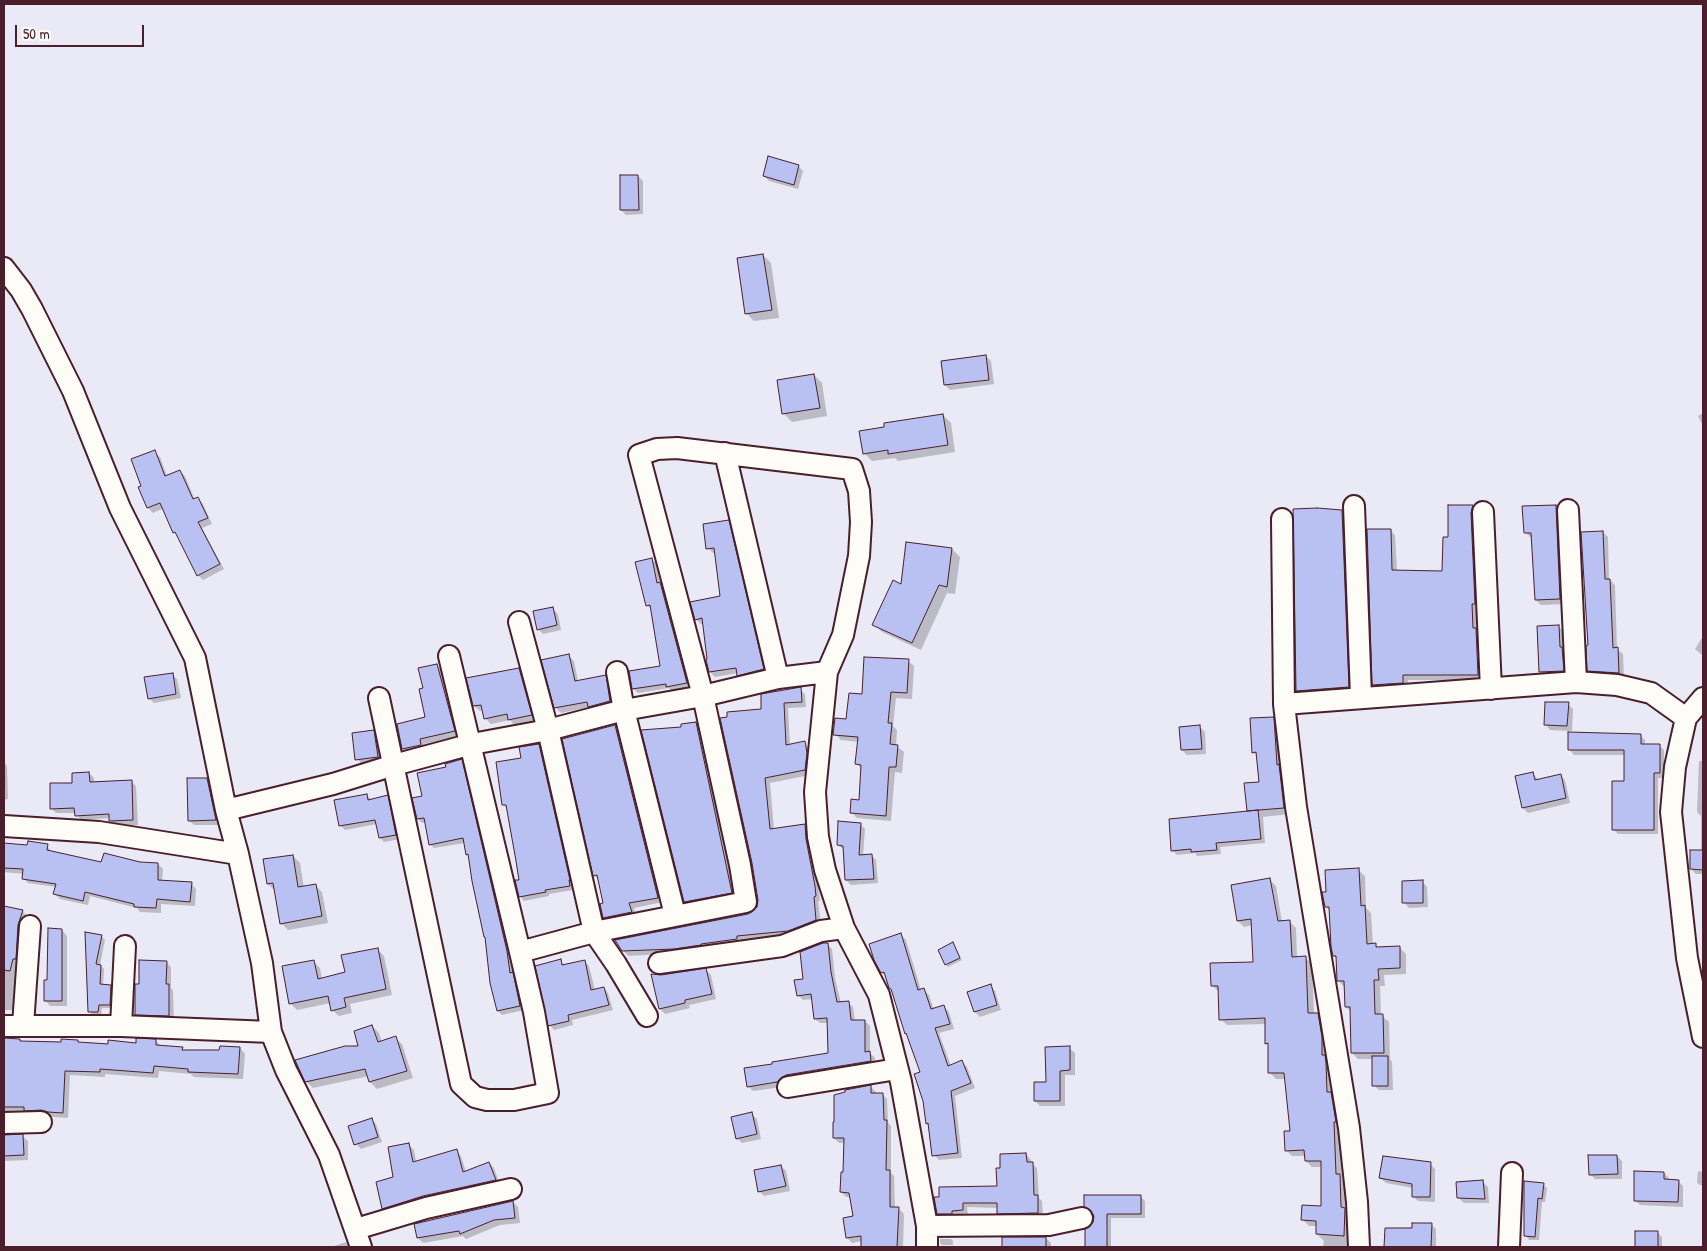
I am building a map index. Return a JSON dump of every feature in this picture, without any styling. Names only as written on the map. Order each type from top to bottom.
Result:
[{"type":"street","points":[[4,268],[21,290],[64,375],[120,508],[195,658],[226,810],[238,854],[262,963],[272,1032],[286,1070],[329,1154],[359,1238],[426,1208],[511,1189]]},
{"type":"street","points":[[520,952],[594,932],[746,902],[740,865],[703,696],[639,454],[657,449],[677,448],[852,469],[859,491],[861,522],[859,556],[843,635],[827,672],[815,792],[818,837],[844,928],[879,995],[901,1082],[927,1226],[927,1247]]},
{"type":"street","points":[[725,453],[778,678]]},
{"type":"street","points":[[1354,506],[1361,697]]},
{"type":"street","points":[[1568,510],[1576,682]]},
{"type":"street","points":[[1483,512],[1491,689]]},
{"type":"street","points":[[1282,519],[1284,704],[1296,807],[1350,1128],[1358,1202],[1359,1247]]},
{"type":"street","points":[[519,622],[548,730],[594,932],[616,964],[647,1016]]},
{"type":"street","points":[[379,698],[461,1084],[475,1097],[486,1100],[514,1100],[548,1093],[534,1012],[450,656]]},
{"type":"street","points":[[617,672],[624,710],[675,915]]},
{"type":"street","points":[[226,810],[333,784],[472,744],[548,730],[624,710],[703,696],[778,678],[827,672]]},
{"type":"street","points":[[1284,704],[1576,682],[1616,685],[1651,693],[1686,718]]},
{"type":"street","points":[[1703,698],[1686,718],[1675,767],[1671,812],[1687,958],[1703,1037]]},
{"type":"street","points":[[4,826],[99,832],[238,854]]},
{"type":"street","points":[[30,926],[14,1026],[121,1026],[272,1032]]},
{"type":"street","points":[[659,963],[782,946],[822,931],[844,928]]},
{"type":"street","points":[[121,1026],[124,946]]},
{"type":"street","points":[[788,1087],[897,1069]]},
{"type":"street","points":[[4,1123],[41,1122]]},
{"type":"street","points":[[1509,1247],[1512,1173]]},
{"type":"street","points":[[927,1226],[1048,1225],[1082,1218]]},
{"type":"building","points":[[768,156],[799,165],[794,185],[763,176]]},
{"type":"building","points":[[620,175],[638,175],[639,210],[620,210]]},
{"type":"building","points":[[763,254],[772,310],[745,314],[737,258]]},
{"type":"building","points":[[986,355],[989,380],[944,385],[941,361]]},
{"type":"building","points":[[814,374],[820,408],[782,414],[777,380]]},
{"type":"building","points":[[943,414],[948,445],[888,454],[888,450],[863,454],[859,431],[884,427],[884,423]]},
{"type":"building","points":[[155,450],[165,476],[180,470],[193,499],[198,497],[208,518],[198,522],[220,564],[197,576],[175,532],[173,533],[160,503],[147,508],[138,487],[141,486],[131,459]]},
{"type":"building","points":[[1448,505],[1473,505],[1471,513],[1475,604],[1472,604],[1473,628],[1476,628],[1478,675],[1403,675],[1403,683],[1372,685],[1367,529],[1391,529],[1392,570],[1442,571],[1443,537],[1448,537]]},
{"type":"building","points":[[1556,505],[1560,599],[1535,600],[1531,533],[1524,533],[1522,506]]},
{"type":"building","points":[[1293,509],[1342,510],[1349,687],[1296,691]]},
{"type":"building","points":[[729,520],[764,669],[737,676],[736,668],[709,672],[702,618],[695,620],[690,602],[720,596],[714,548],[706,549],[703,524]]},
{"type":"building","points":[[1603,531],[1605,579],[1610,579],[1613,648],[1618,647],[1619,673],[1587,671],[1586,646],[1588,645],[1581,532]]},
{"type":"building","points":[[906,542],[952,548],[947,587],[939,585],[912,643],[872,625],[893,580],[901,584]]},
{"type":"building","points":[[652,558],[657,583],[660,582],[687,683],[666,687],[666,684],[632,689],[629,671],[660,666],[650,605],[646,606],[635,562]]},
{"type":"building","points":[[553,607],[557,625],[537,630],[533,611]]},
{"type":"building","points":[[1559,625],[1564,671],[1539,672],[1537,626]]},
{"type":"building","points":[[569,654],[575,681],[606,675],[610,701],[588,707],[587,702],[554,708],[541,660]]},
{"type":"building","points":[[864,657],[909,659],[907,693],[891,692],[888,723],[892,723],[890,744],[898,745],[896,767],[889,767],[886,816],[850,813],[851,799],[859,800],[861,765],[855,764],[858,737],[833,735],[835,718],[846,719],[849,693],[862,694]]},
{"type":"building","points":[[437,664],[455,731],[420,739],[421,745],[402,749],[397,724],[425,717],[419,689],[423,688],[418,668]]},
{"type":"building","points":[[519,668],[532,715],[508,720],[507,714],[484,719],[481,705],[473,706],[466,678]]},
{"type":"building","points":[[173,673],[176,694],[148,699],[144,677]]},
{"type":"building","points":[[801,687],[802,702],[784,703],[786,745],[805,741],[807,753],[805,770],[765,778],[770,829],[805,824],[815,886],[816,920],[788,931],[737,936],[737,939],[701,945],[674,949],[622,951],[615,940],[748,914],[757,907],[758,900],[752,863],[720,718],[727,717],[727,712],[761,709],[761,694]]},
{"type":"building","points":[[1545,702],[1569,702],[1567,726],[1544,725]]},
{"type":"building","points":[[1274,717],[1277,765],[1279,764],[1284,808],[1247,811],[1244,783],[1259,782],[1256,752],[1252,753],[1250,718]]},
{"type":"building","points":[[696,722],[732,893],[684,902],[641,730],[681,727],[681,724]]},
{"type":"building","points":[[615,725],[658,898],[629,903],[632,912],[603,918],[600,904],[603,903],[597,875],[593,876],[562,739]]},
{"type":"building","points":[[1200,725],[1202,749],[1181,750],[1179,727]]},
{"type":"building","points":[[374,730],[378,757],[355,760],[352,733]]},
{"type":"building","points":[[1568,732],[1641,734],[1641,744],[1660,744],[1660,773],[1654,773],[1654,830],[1612,830],[1612,781],[1624,781],[1624,750],[1568,750]]},
{"type":"building","points":[[539,744],[570,886],[519,897],[515,880],[519,880],[516,861],[506,805],[502,805],[496,762],[521,758],[519,747]]},
{"type":"building","points":[[462,759],[507,951],[510,973],[513,972],[520,1006],[497,1011],[490,983],[485,937],[463,838],[429,845],[424,818],[417,819],[412,798],[422,796],[417,773],[446,767],[445,764]]},
{"type":"building","points":[[89,772],[90,782],[132,780],[133,820],[109,821],[109,814],[75,816],[74,808],[50,809],[50,783],[72,783],[72,773]]},
{"type":"building","points":[[1533,772],[1535,780],[1561,774],[1566,798],[1522,808],[1515,776]]},
{"type":"building","points":[[187,778],[207,778],[216,820],[188,821]]},
{"type":"building","points":[[367,794],[368,800],[388,795],[396,835],[379,838],[375,820],[339,826],[334,800]]},
{"type":"building","points":[[1258,810],[1261,839],[1216,843],[1217,850],[1191,852],[1191,849],[1171,851],[1169,819]]},
{"type":"building","points":[[838,821],[861,823],[859,855],[872,854],[874,879],[845,880],[843,846],[837,845]]},
{"type":"building","points":[[28,841],[48,844],[47,850],[101,862],[104,853],[140,862],[158,863],[158,880],[192,882],[190,902],[157,899],[156,908],[134,907],[134,904],[85,892],[83,901],[53,894],[56,884],[22,879],[23,869],[4,868],[4,843],[27,845]]},
{"type":"building","points":[[1690,850],[1703,850],[1703,870],[1690,869]]},
{"type":"building","points":[[293,855],[298,887],[316,884],[322,916],[280,924],[273,883],[267,884],[263,859]]},
{"type":"building","points":[[1359,868],[1361,906],[1365,905],[1367,944],[1376,943],[1376,947],[1400,946],[1400,968],[1378,969],[1379,980],[1374,980],[1375,1014],[1383,1014],[1384,1053],[1351,1053],[1350,1007],[1345,1007],[1344,981],[1337,981],[1336,956],[1333,956],[1331,947],[1329,907],[1325,907],[1322,892],[1326,892],[1325,870]]},
{"type":"building","points":[[1270,878],[1278,921],[1290,920],[1292,957],[1306,956],[1308,1013],[1318,1013],[1322,1037],[1322,1055],[1325,1055],[1326,1063],[1327,1092],[1331,1092],[1336,1122],[1334,1122],[1336,1174],[1340,1174],[1341,1207],[1345,1208],[1344,1236],[1316,1234],[1316,1221],[1301,1220],[1302,1205],[1321,1206],[1321,1161],[1305,1161],[1304,1150],[1285,1151],[1284,1131],[1290,1131],[1284,1073],[1268,1073],[1268,1043],[1265,1044],[1265,1018],[1219,1020],[1218,986],[1211,986],[1210,963],[1253,962],[1251,919],[1237,921],[1231,885]]},
{"type":"building","points":[[1423,880],[1423,903],[1402,903],[1402,881]]},
{"type":"building","points":[[4,906],[23,910],[18,925],[16,959],[13,959],[10,971],[4,970]]},
{"type":"building","points":[[48,928],[62,929],[62,1001],[44,1001],[44,980],[47,980]]},
{"type":"building","points":[[85,932],[102,935],[96,964],[101,965],[100,984],[111,985],[110,1005],[99,1005],[98,1012],[88,1012]]},
{"type":"building","points":[[901,933],[918,990],[924,988],[931,1009],[944,1005],[950,1024],[935,1028],[948,1066],[962,1060],[971,1083],[951,1091],[958,1153],[932,1156],[928,1123],[926,1124],[923,1101],[914,1074],[920,1072],[905,1034],[891,989],[884,972],[881,973],[874,960],[869,944]]},
{"type":"building","points":[[953,942],[960,958],[945,965],[938,950]]},
{"type":"building","points":[[823,943],[828,943],[837,1002],[849,1001],[851,1020],[865,1020],[865,1052],[870,1051],[871,1061],[786,1075],[777,1082],[747,1087],[744,1068],[828,1053],[827,1018],[814,1019],[811,994],[797,996],[794,980],[803,979],[800,952]]},
{"type":"building","points":[[378,948],[386,989],[344,998],[346,1007],[331,1011],[328,996],[289,1004],[282,966],[314,960],[318,979],[345,972],[341,955]]},
{"type":"building","points":[[561,959],[562,965],[585,960],[591,990],[604,987],[609,1005],[568,1015],[569,1021],[548,1026],[535,966]]},
{"type":"building","points":[[139,960],[167,961],[166,984],[169,984],[169,1016],[135,1015],[135,984],[139,984]]},
{"type":"building","points":[[706,968],[712,994],[685,1000],[685,1003],[659,1009],[651,974],[661,975]]},
{"type":"building","points":[[991,984],[997,1005],[974,1012],[967,992]]},
{"type":"building","points":[[372,1025],[378,1042],[396,1036],[407,1071],[369,1082],[365,1069],[305,1082],[295,1060],[345,1046],[358,1046],[354,1031]]},
{"type":"building","points":[[4,1038],[20,1039],[20,1041],[61,1042],[61,1039],[108,1044],[108,1040],[136,1043],[136,1038],[156,1039],[156,1045],[183,1047],[182,1050],[219,1050],[220,1046],[240,1047],[238,1074],[188,1072],[188,1069],[154,1066],[153,1073],[100,1069],[100,1072],[65,1071],[63,1113],[41,1110],[24,1111],[24,1107],[4,1107]]},
{"type":"building","points":[[1070,1046],[1070,1070],[1060,1071],[1060,1101],[1034,1101],[1034,1082],[1046,1082],[1045,1047]]},
{"type":"building","points":[[1372,1056],[1388,1056],[1388,1086],[1372,1086]]},
{"type":"building","points":[[871,1085],[871,1093],[883,1093],[884,1120],[887,1120],[886,1170],[890,1170],[890,1207],[899,1207],[897,1247],[861,1247],[861,1236],[846,1238],[843,1218],[853,1216],[849,1193],[840,1192],[841,1172],[843,1172],[844,1138],[833,1138],[834,1095],[845,1092],[845,1090]]},
{"type":"building","points":[[752,1112],[757,1134],[736,1139],[731,1117]]},
{"type":"building","points":[[372,1118],[378,1137],[354,1145],[348,1126]]},
{"type":"building","points":[[23,1134],[24,1155],[4,1156],[4,1135]]},
{"type":"building","points":[[409,1143],[413,1162],[457,1149],[463,1172],[489,1162],[496,1180],[423,1196],[382,1209],[376,1182],[393,1177],[388,1147]]},
{"type":"building","points":[[1026,1153],[1027,1162],[1033,1162],[1034,1195],[1038,1195],[1038,1213],[997,1214],[997,1203],[963,1203],[963,1210],[952,1211],[952,1214],[937,1214],[934,1197],[939,1197],[939,1187],[997,1186],[996,1168],[1000,1168],[1000,1154]]},
{"type":"building","points":[[1588,1155],[1617,1155],[1618,1174],[1589,1175]]},
{"type":"building","points":[[1383,1156],[1431,1162],[1430,1197],[1412,1197],[1412,1184],[1379,1178]]},
{"type":"building","points":[[781,1165],[786,1186],[758,1192],[754,1170]]},
{"type":"building","points":[[1634,1171],[1664,1172],[1664,1179],[1679,1180],[1678,1202],[1634,1201]]},
{"type":"building","points":[[1483,1180],[1485,1199],[1457,1198],[1456,1182]]},
{"type":"building","points":[[1524,1181],[1544,1183],[1542,1199],[1538,1198],[1535,1237],[1524,1236]]},
{"type":"building","points":[[1084,1195],[1141,1195],[1141,1214],[1107,1214],[1107,1247],[1085,1247],[1085,1229],[1093,1222],[1094,1216],[1090,1210],[1084,1207]]},
{"type":"building","points":[[513,1201],[515,1218],[494,1220],[460,1234],[459,1231],[417,1238],[414,1224]]},
{"type":"building","points":[[1412,1223],[1432,1223],[1431,1247],[1384,1247],[1385,1228],[1412,1228]]},
{"type":"building","points":[[1635,1231],[1658,1231],[1658,1247],[1635,1247]]},
{"type":"building","points":[[1002,1237],[1046,1237],[1046,1247],[1002,1247]]}]
